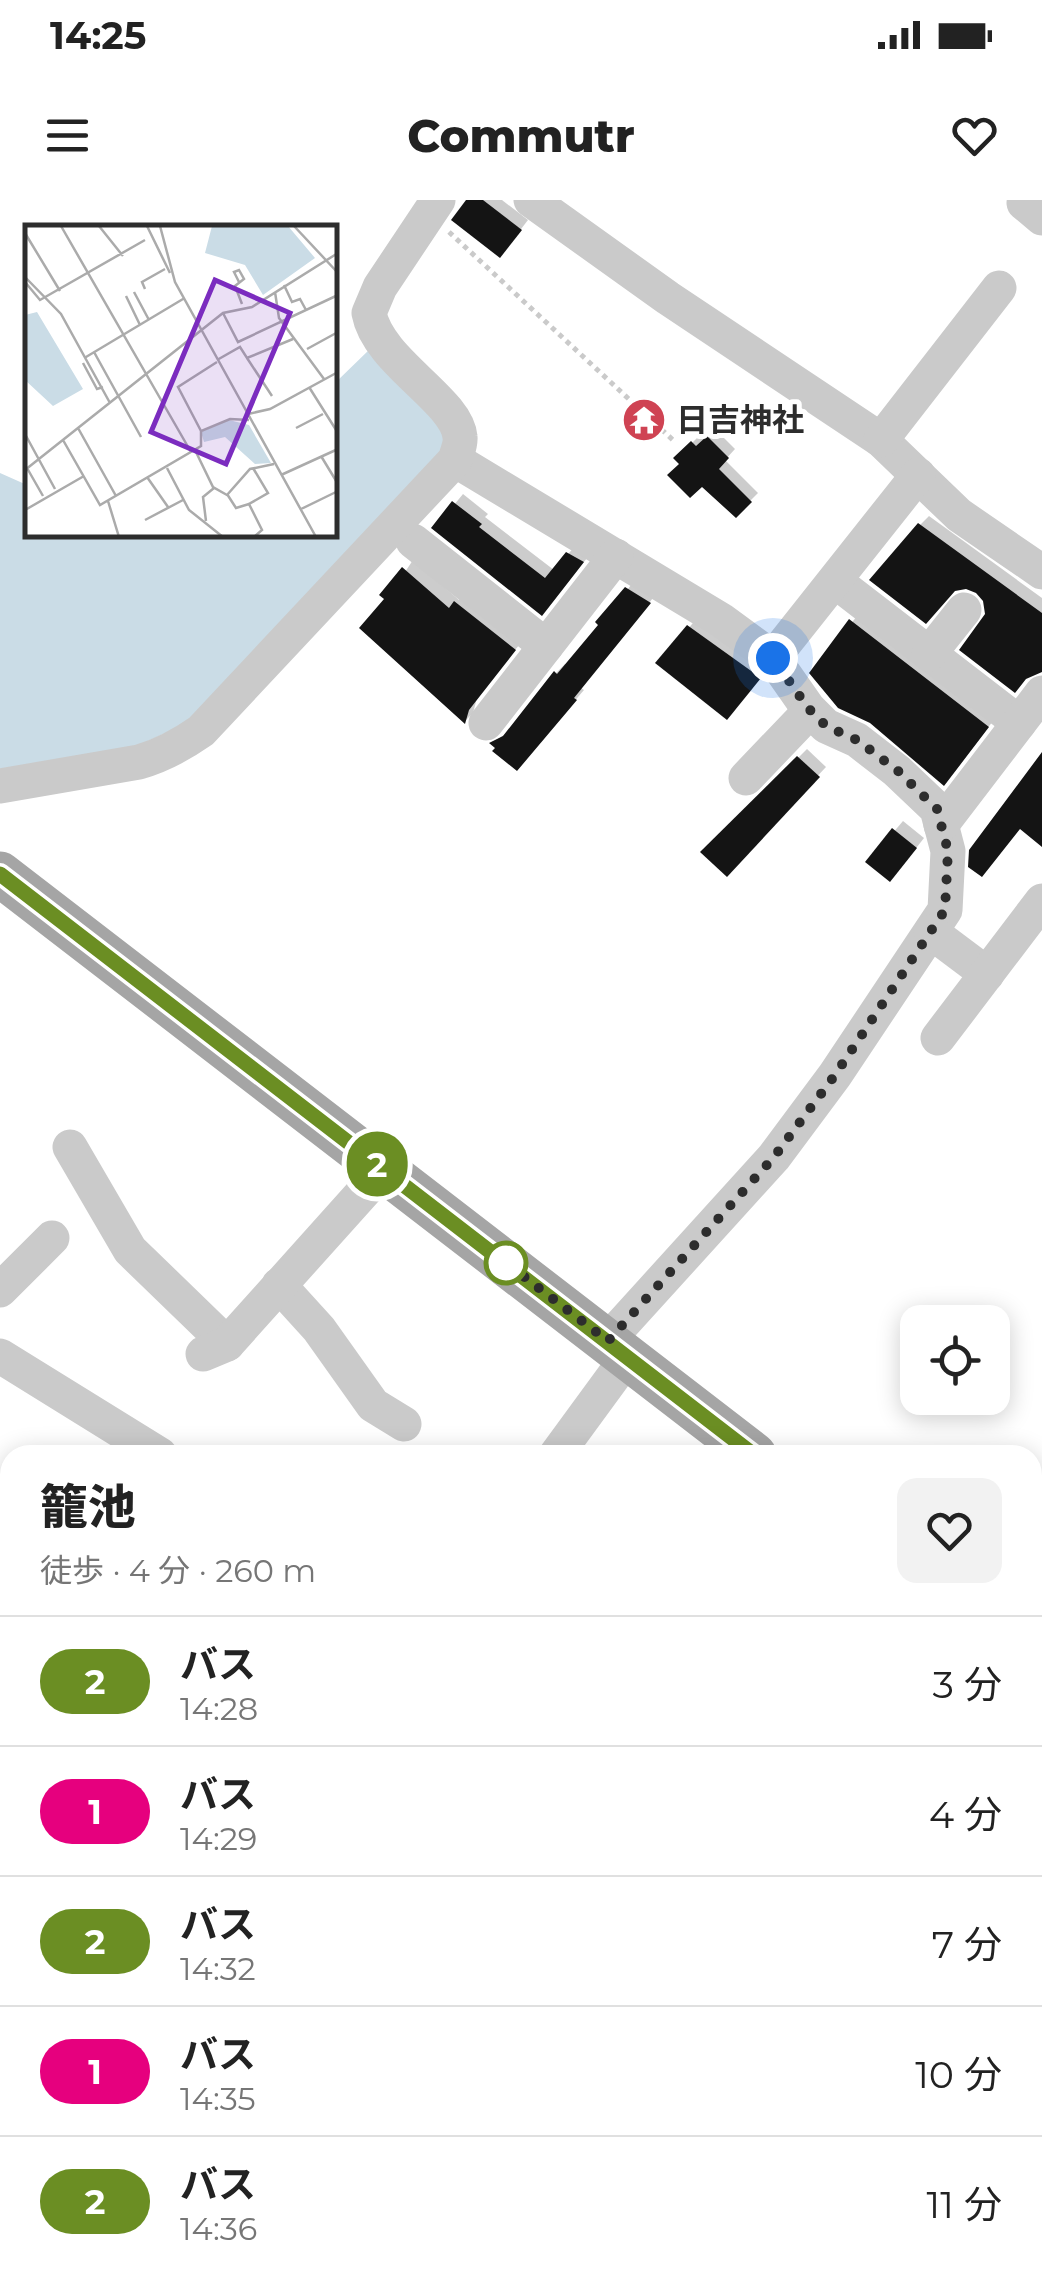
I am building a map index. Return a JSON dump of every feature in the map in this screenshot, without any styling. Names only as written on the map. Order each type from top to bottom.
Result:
[{"type":"main road","points":[[1,878],[741,1445]]},
{"type":"street","points":[[531,200],[668,298],[881,440],[959,515],[1042,572]]},
{"type":"street","points":[[0,786],[140,762],[162,756],[185,743],[201,731],[455,460],[461,438],[454,420],[378,339],[369,313],[428,204]]},
{"type":"street","points":[[881,440],[948,373],[999,288]]},
{"type":"street","points":[[455,460],[721,620],[773,658],[810,711],[826,726],[857,740],[898,771],[937,809],[948,851],[945,910],[931,932],[835,1075],[774,1157],[617,1349],[562,1445]]},
{"type":"street","points":[[773,658],[918,476]]},
{"type":"street","points":[[413,541],[546,646]]},
{"type":"street","points":[[486,723],[616,556]]},
{"type":"street","points":[[835,580],[1019,723]]},
{"type":"street","points":[[930,654],[964,610]]},
{"type":"street","points":[[941,825],[1042,692]]},
{"type":"street","points":[[746,778],[810,711]]},
{"type":"street","points":[[938,1038],[1042,900]]},
{"type":"street","points":[[931,932],[986,974]]},
{"type":"street","points":[[70,1146],[79,1221]]},
{"type":"street","points":[[79,1221],[130,1250],[215,1349],[384,1169]]},
{"type":"street","points":[[0,1290],[79,1221]]},
{"type":"street","points":[[279,1285],[320,1328],[373,1405],[404,1424]]},
{"type":"street","points":[[0,1356],[144,1445]]},
{"type":"path","points":[[428,204],[674,441]]},
{"type":"water","points":[[371,348],[453,443],[194,720],[137,746],[0,770],[0,473],[25,484],[25,538],[338,538],[338,380]]},
{"type":"building","points":[[466,200],[483,200],[522,230],[500,258],[451,220]]},
{"type":"building","points":[[707,436],[729,458],[719,469],[752,502],[736,518],[702,487],[690,498],[667,475],[679,464],[673,458],[691,441],[696,446]]},
{"type":"building","points":[[452,501],[545,578],[566,552],[584,562],[542,616],[431,528]]},
{"type":"building","points":[[918,523],[1042,613],[1042,672],[1026,679],[1015,693],[959,650],[985,614],[983,601],[976,593],[966,589],[955,591],[926,624],[869,580]]},
{"type":"building","points":[[402,567],[449,608],[454,601],[516,650],[469,710],[465,724],[359,628],[384,599],[379,595]]},
{"type":"building","points":[[625,587],[651,603],[517,771],[492,751],[495,748],[489,743],[503,736],[554,671],[557,674],[598,625],[595,622]]},
{"type":"building","points":[[849,619],[989,727],[944,786],[870,723],[838,708],[809,673]]},
{"type":"building","points":[[687,625],[761,678],[727,720],[655,663]]},
{"type":"building","points":[[1042,752],[1042,847],[1020,829],[982,877],[968,867],[969,850]]},
{"type":"building","points":[[797,756],[820,777],[727,877],[700,852]]},
{"type":"building","points":[[892,828],[917,848],[890,882],[865,862]]},
{"type":"bus line","name":"2","points":[[0,874],[741,1445]]},
{"type":"place","name":"日吉神社","points":[[644,420]]},
{"type":"route","points":[[506,1263],[501,1259],[608,1341],[774,1157],[835,1075],[945,910],[948,851],[937,809],[898,771],[857,740],[826,726],[808,708],[773,658]]}]
